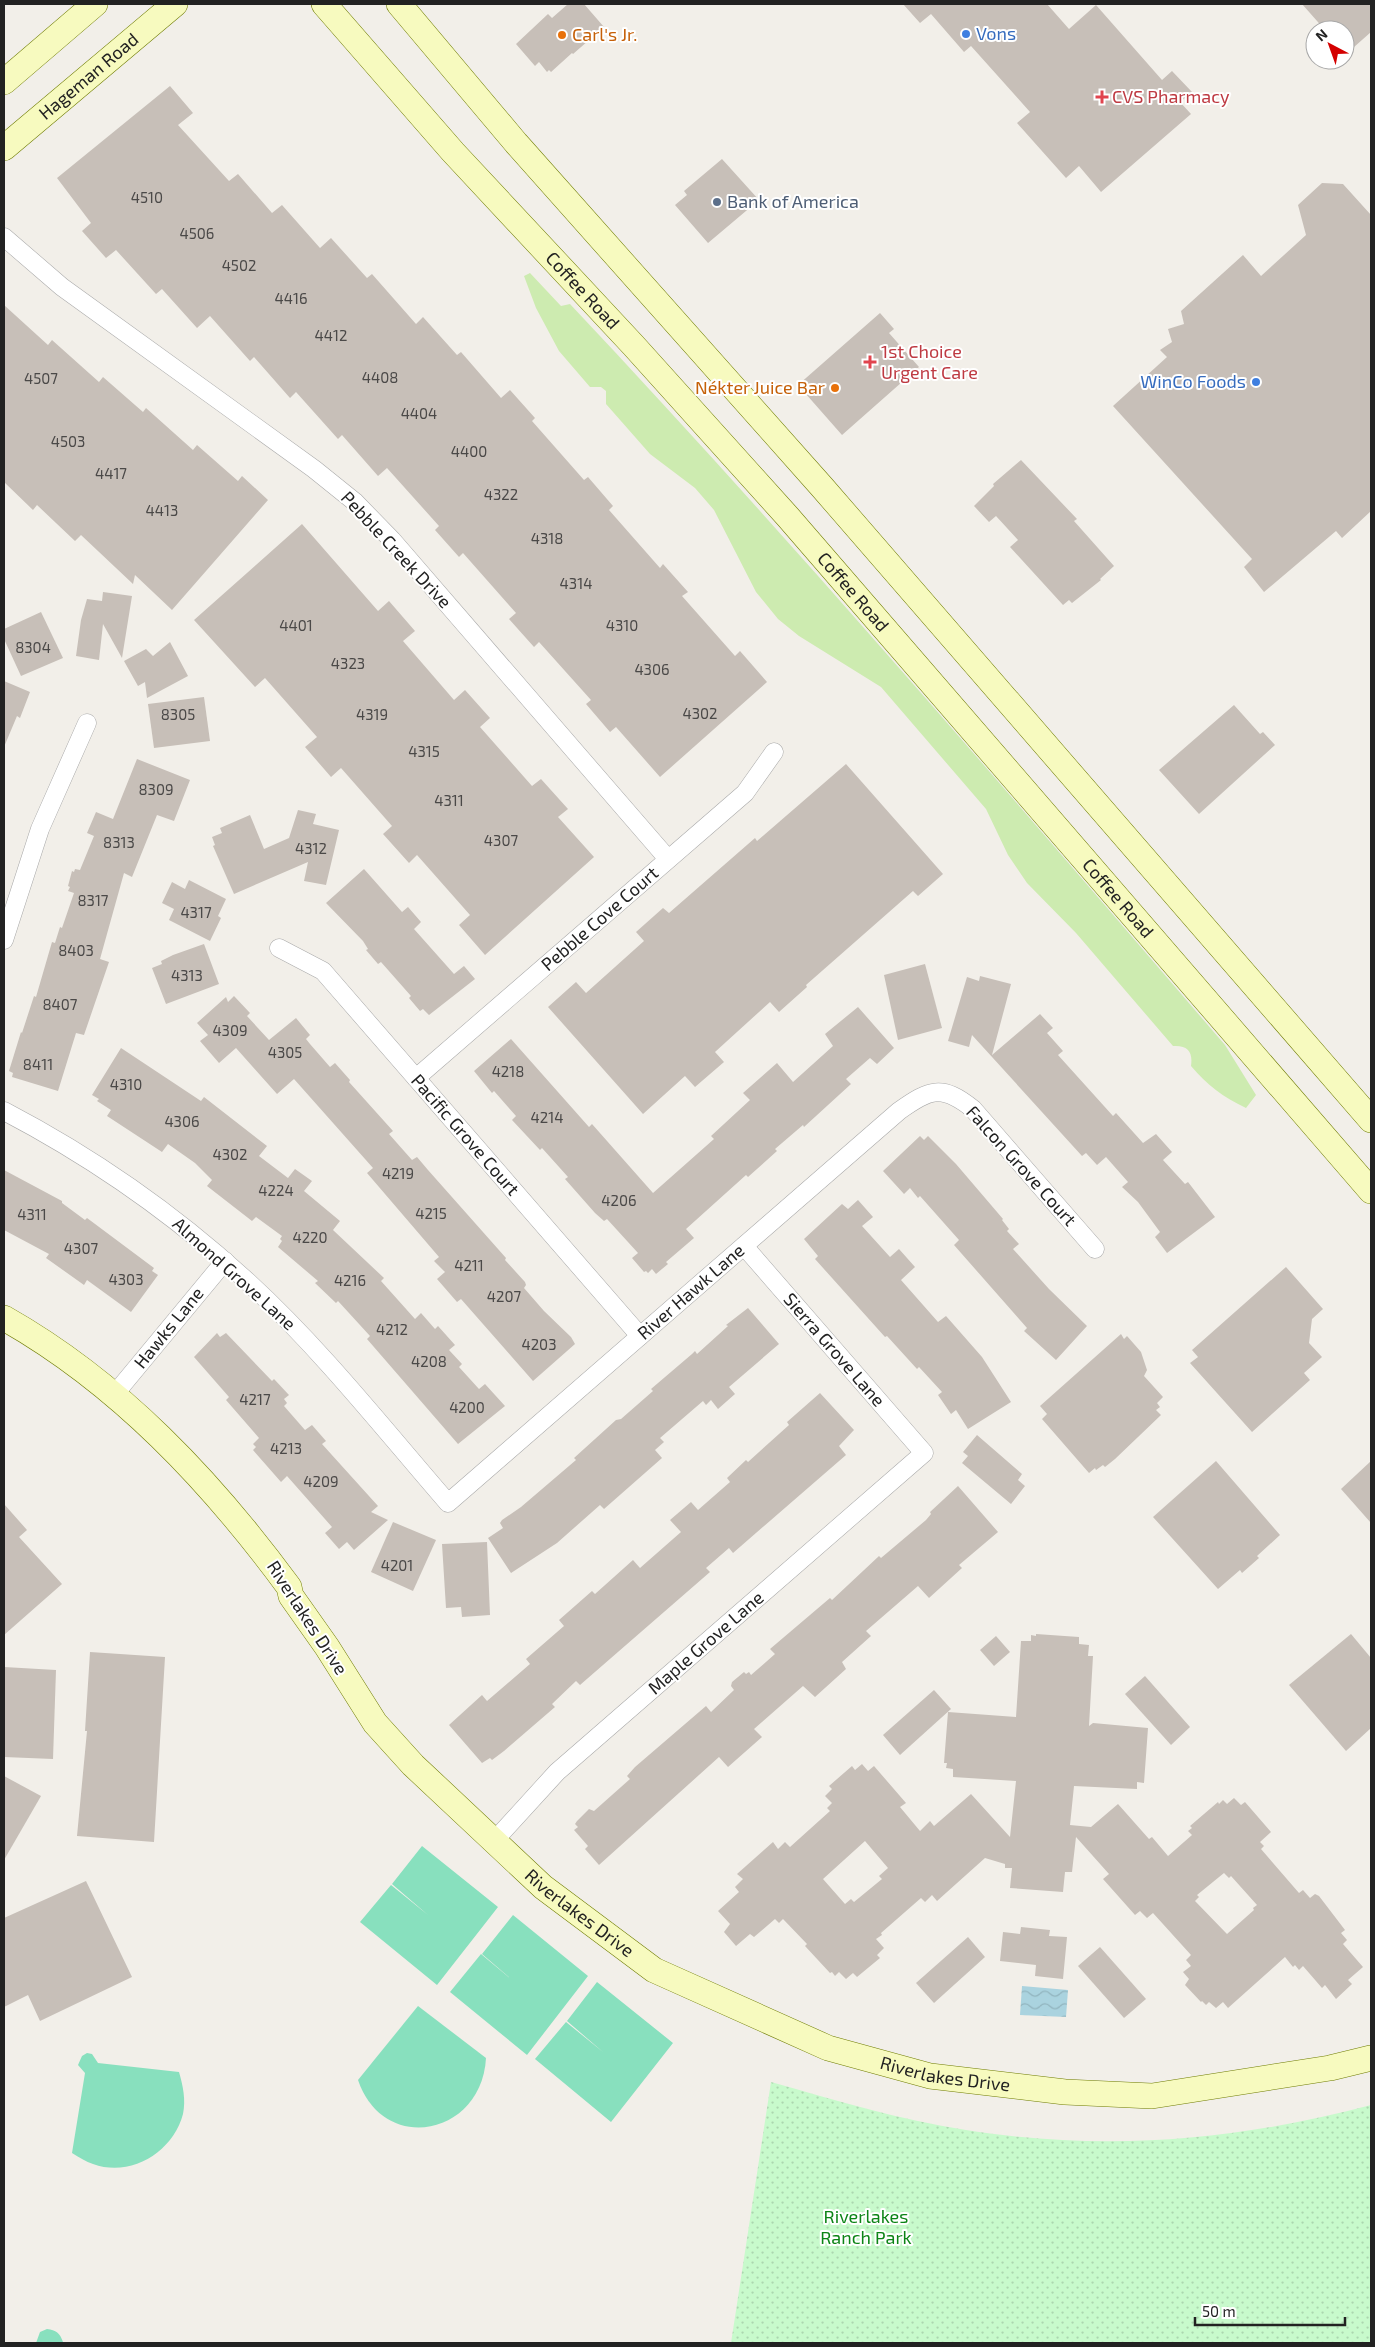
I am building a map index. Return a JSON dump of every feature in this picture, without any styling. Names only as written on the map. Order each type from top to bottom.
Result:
[{"type":"main road","points":[[4,82],[95,4]]},
{"type":"main road","name":"Hageman Road","points":[[4,148],[175,4]]},
{"type":"main road","name":"Coffee Road","points":[[324,4],[453,152],[634,346],[801,532],[1371,1191]]},
{"type":"main road","points":[[399,4],[516,143],[822,487],[1371,1120]]},
{"type":"main road","name":"Riverlakes Drive","points":[[4,1318],[63,1357],[114,1395],[154,1430],[210,1487],[251,1536],[289,1587],[291,1596],[327,1647],[376,1724],[413,1765],[543,1887],[654,1970],[828,2048],[930,2076],[1065,2092],[1152,2096],[1330,2068],[1371,2058]]},
{"type":"street","name":"Pebble Creek Drive","points":[[4,237],[62,287],[314,469],[355,502],[398,548],[668,859]]},
{"type":"street","points":[[4,940],[40,829],[65,768],[87,723]]},
{"type":"street","name":"Pebble Cove Court","points":[[416,1078],[745,793],[774,752]]},
{"type":"street","name":"Pacific Grove Court","points":[[279,948],[323,970],[640,1336]]},
{"type":"street","name":"River Hawk Lane","points":[[448,1503],[899,1111],[920,1097],[940,1091]]},
{"type":"street","name":"Falcon Grove Court","points":[[940,1091],[958,1097],[973,1110],[1095,1249]]},
{"type":"street","name":"Almond Grove Lane","points":[[4,1111],[45,1133],[109,1172],[170,1216],[225,1261],[302,1335],[448,1503]]},
{"type":"street","name":"Sierra Grove Lane","points":[[744,1246],[924,1453]]},
{"type":"street","name":"Hawks Lane","points":[[114,1395],[225,1261]]},
{"type":"street","name":"Maple Grove Lane","points":[[495,1840],[557,1772],[924,1453]]},
{"type":"green space","points":[[530,273],[561,306],[570,304],[820,578],[1225,1045],[1256,1095],[1246,1108],[1209,1085],[1197,1073],[1191,1066],[1191,1057],[1188,1050],[1173,1046],[1076,933],[1027,883],[1008,855],[986,809],[881,687],[799,636],[778,619],[756,592],[714,510],[695,488],[650,454],[606,404],[606,391],[601,387],[590,387],[559,351],[536,308],[524,276]]},
{"type":"green space","points":[[422,1846],[498,1907],[437,1985],[360,1922],[391,1885],[428,1915],[392,1884]]},
{"type":"green space","points":[[513,1915],[588,1976],[527,2055],[450,1992],[481,1954],[518,1985],[482,1954]]},
{"type":"green space","points":[[597,1982],[673,2043],[611,2122],[535,2059],[566,2022],[603,2052],[567,2021]]},
{"type":"green space","points":[[418,2006],[486,2058],[480,2084],[468,2105],[451,2119],[430,2126],[409,2127],[388,2119],[371,2104],[358,2080]]},
{"type":"green space","points":[[87,2053],[92,2054],[98,2063],[179,2072],[184,2093],[184,2104],[178,2128],[160,2150],[148,2158],[136,2164],[122,2167],[107,2167],[85,2161],[72,2153],[85,2073],[78,2065],[82,2056]]},
{"type":"green space","name":"Riverlakes Ranch Park","points":[[771,2082],[868,2109],[941,2126],[1018,2137],[1069,2140],[1119,2141],[1220,2135],[1270,2127],[1371,2105],[1371,2343],[731,2343]]},
{"type":"green space","points":[[47,2329],[57,2333],[63,2342],[75,2343],[36,2343],[40,2332]]},
{"type":"water","points":[[1022,1986],[1068,1990],[1066,2017],[1020,2015]]},
{"type":"building","name":"Carl's Jr.","points":[[568,4],[584,4],[604,27],[551,72],[549,70],[547,72],[539,62],[535,66],[516,44],[548,14],[552,18]]},
{"type":"building","name":"CVS Pharmacy","points":[[903,4],[1047,4],[1069,29],[1096,5],[1162,80],[1172,71],[1192,92],[1180,102],[1191,114],[1101,192],[1079,166],[1066,178],[1017,123],[1030,112],[971,46],[964,52],[931,14],[920,23]]},
{"type":"building","points":[[1302,4],[1371,4],[1371,32],[1355,46],[1355,20],[1316,20]]},
{"type":"building","points":[[170,86],[193,113],[178,125],[229,181],[238,174],[272,213],[282,205],[320,248],[331,238],[367,278],[372,274],[416,324],[423,317],[457,355],[461,352],[501,398],[510,390],[535,418],[532,421],[584,480],[588,477],[613,506],[609,510],[660,568],[663,564],[688,592],[682,596],[735,656],[740,651],[767,682],[660,777],[616,727],[610,732],[586,704],[591,700],[539,642],[534,647],[509,619],[516,613],[463,553],[459,557],[435,530],[439,526],[387,468],[378,476],[342,435],[338,439],[296,392],[290,398],[254,357],[250,361],[210,316],[197,328],[162,289],[156,294],[116,250],[106,258],[82,231],[91,223],[57,178]]},
{"type":"building","name":"Bank of America","points":[[722,159],[759,200],[708,243],[675,205],[687,195],[684,191]]},
{"type":"building","name":"WinCo Foods","points":[[1322,183],[1343,184],[1371,215],[1371,511],[1342,538],[1336,531],[1264,592],[1244,567],[1252,559],[1113,406],[1167,357],[1160,350],[1172,342],[1168,329],[1184,324],[1181,311],[1243,255],[1261,276],[1306,235],[1298,205]]},
{"type":"building","points":[[4,305],[48,345],[52,340],[99,382],[103,377],[143,412],[146,408],[193,450],[197,445],[238,481],[242,476],[268,500],[172,610],[135,575],[133,584],[81,535],[75,541],[37,505],[33,510],[4,482]]},
{"type":"building","points":[[880,313],[894,329],[889,333],[919,367],[842,435],[798,385]]},
{"type":"building","points":[[1021,460],[1077,519],[1074,521],[1114,566],[1101,580],[1072,603],[1069,600],[1063,605],[1010,547],[1018,540],[996,516],[989,522],[974,506],[994,486],[993,484]]},
{"type":"building","points":[[302,524],[378,611],[389,601],[415,631],[403,641],[454,700],[465,690],[490,718],[480,727],[532,786],[541,779],[568,809],[558,817],[594,857],[485,955],[459,925],[470,915],[417,855],[409,863],[383,834],[392,826],[341,768],[331,777],[305,747],[317,737],[265,678],[255,687],[194,620]]},
{"type":"building","points":[[103,592],[132,596],[122,658],[103,624],[99,660],[76,656],[81,620],[87,599],[102,601]]},
{"type":"building","points":[[41,612],[63,658],[21,676],[4,639],[4,629]]},
{"type":"building","points":[[170,642],[188,676],[147,698],[145,682],[138,686],[124,661],[146,649],[153,656]]},
{"type":"building","points":[[4,681],[30,692],[20,718],[17,716],[4,747]]},
{"type":"building","points":[[204,697],[210,741],[154,748],[148,704]]},
{"type":"building","points":[[1234,705],[1260,734],[1263,732],[1275,745],[1199,814],[1159,770]]},
{"type":"building","points":[[137,759],[190,780],[174,821],[157,815],[132,877],[124,873],[100,959],[109,962],[84,1035],[76,1033],[58,1091],[12,1077],[13,1073],[9,1071],[21,1032],[34,996],[36,997],[52,942],[55,943],[60,927],[62,928],[74,893],[68,891],[72,871],[74,872],[75,869],[80,870],[94,836],[87,833],[96,812],[113,819]]},
{"type":"building","points":[[846,764],[943,874],[918,896],[913,891],[806,985],[807,987],[779,1012],[770,1002],[715,1052],[724,1062],[695,1087],[685,1076],[643,1114],[548,1007],[576,982],[586,993],[644,941],[636,932],[663,908],[669,913],[755,838],[757,841]]},
{"type":"building","points":[[298,810],[316,814],[313,824],[339,830],[326,885],[304,881],[308,862],[234,894],[213,846],[215,845],[212,837],[222,833],[220,828],[250,815],[264,849],[289,838]]},
{"type":"building","points":[[364,869],[402,912],[408,907],[421,922],[414,929],[454,974],[464,966],[475,979],[429,1015],[423,1009],[420,1011],[409,998],[411,996],[381,962],[378,964],[366,950],[368,949],[363,941],[326,903]]},
{"type":"building","points":[[189,880],[226,899],[218,916],[221,918],[210,941],[169,920],[174,909],[162,903],[172,882],[185,889]]},
{"type":"building","points":[[204,944],[219,984],[166,1004],[152,968],[162,964],[161,961],[173,955]]},
{"type":"building","points":[[925,964],[942,1028],[898,1040],[884,975]]},
{"type":"building","points":[[980,976],[1011,984],[992,1055],[1040,1014],[1053,1028],[1047,1033],[1063,1051],[1058,1055],[1113,1116],[1116,1113],[1143,1143],[1156,1134],[1172,1152],[1163,1160],[1185,1184],[1188,1182],[1215,1217],[1167,1253],[1155,1237],[1160,1232],[1138,1202],[1122,1187],[1128,1182],[1106,1157],[1097,1165],[1086,1153],[1082,1156],[972,1035],[969,1047],[948,1041],[967,977],[979,981]]},
{"type":"building","points":[[234,996],[250,1013],[247,1016],[269,1040],[296,1018],[310,1035],[306,1039],[310,1044],[330,1067],[335,1063],[350,1080],[349,1082],[393,1131],[389,1134],[412,1160],[417,1157],[506,1258],[505,1260],[525,1282],[524,1288],[571,1337],[575,1344],[533,1381],[461,1299],[457,1302],[437,1279],[445,1272],[434,1261],[439,1257],[367,1173],[373,1168],[294,1079],[277,1094],[236,1048],[219,1063],[200,1041],[208,1035],[197,1023],[226,997],[228,1002]]},
{"type":"building","points":[[858,1007],[894,1048],[877,1064],[870,1058],[846,1079],[851,1084],[804,1127],[803,1125],[775,1149],[777,1151],[748,1177],[746,1175],[686,1229],[694,1238],[666,1262],[668,1264],[656,1274],[652,1269],[648,1273],[644,1272],[632,1258],[638,1253],[607,1219],[604,1221],[595,1213],[565,1179],[568,1177],[542,1148],[540,1150],[512,1120],[516,1116],[494,1091],[492,1093],[474,1071],[511,1039],[589,1127],[592,1124],[653,1193],[714,1139],[711,1136],[750,1100],[743,1093],[777,1063],[793,1082],[833,1046],[825,1034]]},
{"type":"building","points":[[121,1048],[201,1101],[204,1097],[267,1146],[259,1156],[288,1178],[295,1169],[312,1181],[304,1191],[340,1221],[333,1230],[384,1278],[381,1281],[415,1319],[421,1313],[435,1329],[438,1326],[455,1345],[449,1350],[462,1364],[459,1367],[479,1389],[485,1384],[505,1406],[458,1444],[367,1339],[370,1336],[338,1301],[336,1303],[315,1283],[318,1281],[278,1247],[282,1241],[280,1239],[282,1236],[256,1217],[252,1221],[207,1186],[212,1180],[195,1163],[168,1144],[162,1152],[107,1116],[111,1110],[97,1101],[99,1099],[92,1095]]},
{"type":"building","points":[[920,1136],[924,1140],[928,1136],[956,1164],[1003,1219],[1009,1229],[1007,1231],[1019,1244],[1013,1249],[1049,1289],[1087,1326],[1056,1360],[1024,1331],[1027,1328],[954,1245],[959,1240],[920,1196],[918,1198],[910,1188],[904,1194],[883,1171]]},
{"type":"building","points":[[4,1170],[62,1201],[62,1203],[85,1220],[87,1218],[154,1268],[152,1271],[158,1275],[131,1312],[87,1280],[84,1285],[46,1258],[49,1254],[4,1230]]},
{"type":"building","points":[[858,1200],[873,1217],[862,1226],[890,1257],[899,1249],[915,1267],[901,1280],[938,1322],[946,1316],[982,1357],[1011,1402],[968,1429],[956,1410],[951,1414],[938,1395],[942,1392],[919,1367],[917,1369],[887,1336],[885,1337],[815,1259],[818,1256],[804,1239],[842,1204],[848,1209]]},
{"type":"building","points":[[1286,1267],[1323,1309],[1312,1319],[1309,1343],[1322,1357],[1304,1373],[1310,1380],[1252,1432],[1190,1363],[1198,1357],[1192,1350]]},
{"type":"building","points":[[748,1308],[779,1344],[729,1387],[735,1394],[718,1409],[711,1400],[706,1405],[703,1401],[660,1438],[664,1442],[655,1450],[662,1458],[604,1509],[600,1505],[557,1543],[511,1573],[488,1538],[503,1528],[500,1523],[502,1520],[521,1507],[576,1460],[574,1458],[616,1420],[621,1419],[653,1391],[651,1389],[695,1351],[697,1354],[728,1326],[726,1325]]},
{"type":"building","points":[[217,1333],[220,1337],[226,1333],[272,1381],[274,1379],[289,1395],[284,1399],[287,1403],[284,1406],[305,1430],[312,1425],[326,1441],[322,1444],[378,1506],[371,1512],[388,1520],[354,1550],[347,1542],[339,1549],[325,1533],[332,1527],[287,1476],[281,1482],[253,1450],[256,1447],[253,1444],[259,1438],[226,1400],[229,1397],[194,1357]]},
{"type":"building","points":[[1121,1334],[1124,1339],[1127,1336],[1141,1352],[1147,1370],[1144,1376],[1163,1397],[1157,1403],[1160,1407],[1156,1410],[1161,1415],[1115,1459],[1105,1467],[1103,1465],[1096,1470],[1095,1468],[1089,1473],[1042,1419],[1047,1414],[1040,1406]]},
{"type":"building","points":[[820,1393],[854,1430],[839,1446],[846,1455],[733,1553],[729,1548],[706,1568],[710,1572],[580,1685],[576,1681],[552,1704],[555,1707],[504,1751],[492,1760],[490,1758],[482,1763],[449,1725],[482,1695],[487,1701],[530,1664],[526,1659],[564,1626],[559,1620],[592,1591],[595,1594],[633,1560],[640,1568],[681,1532],[670,1520],[691,1502],[698,1510],[730,1482],[727,1478],[789,1425],[787,1422]]},
{"type":"building","points":[[977,1435],[1022,1474],[1018,1480],[1025,1486],[1011,1504],[962,1463],[968,1456],[963,1452]]},
{"type":"building","points":[[1216,1461],[1280,1535],[1242,1573],[1240,1570],[1218,1589],[1153,1517]]},
{"type":"building","points":[[1371,1461],[1371,1523],[1341,1489]]},
{"type":"building","points":[[958,1486],[998,1532],[959,1565],[962,1568],[929,1598],[918,1586],[866,1631],[871,1636],[842,1662],[846,1669],[815,1697],[803,1686],[754,1729],[762,1737],[728,1767],[719,1757],[599,1865],[585,1849],[588,1846],[574,1830],[578,1827],[575,1824],[577,1821],[589,1809],[594,1811],[630,1779],[627,1776],[635,1767],[706,1706],[711,1712],[734,1690],[731,1686],[732,1682],[744,1672],[746,1674],[749,1672],[751,1675],[775,1654],[770,1649],[830,1598],[832,1600],[879,1556],[881,1558],[926,1520],[931,1514],[930,1512]]},
{"type":"building","points":[[4,1504],[27,1530],[19,1537],[62,1584],[4,1635]]},
{"type":"building","points":[[393,1522],[436,1540],[413,1591],[371,1572]]},
{"type":"building","points":[[487,1542],[490,1615],[462,1617],[461,1607],[446,1608],[442,1544]]},
{"type":"building","points":[[1036,1634],[1079,1637],[1079,1644],[1089,1645],[1088,1656],[1093,1656],[1089,1726],[1093,1723],[1148,1728],[1144,1783],[1137,1782],[1137,1789],[1074,1786],[1070,1825],[1091,1827],[1118,1804],[1149,1839],[1152,1837],[1168,1856],[1192,1835],[1188,1831],[1192,1828],[1190,1826],[1218,1802],[1219,1804],[1223,1800],[1227,1804],[1234,1798],[1241,1805],[1245,1802],[1271,1832],[1260,1842],[1264,1846],[1261,1849],[1299,1893],[1303,1890],[1310,1898],[1315,1894],[1319,1896],[1345,1930],[1341,1933],[1347,1940],[1343,1944],[1363,1967],[1348,1980],[1352,1984],[1336,1999],[1325,1985],[1322,1988],[1303,1966],[1299,1970],[1295,1965],[1293,1967],[1285,1957],[1228,2008],[1223,2002],[1216,2008],[1209,2002],[1206,2005],[1201,2002],[1185,1985],[1189,1979],[1183,1972],[1191,1966],[1186,1960],[1191,1955],[1153,1913],[1147,1918],[1140,1911],[1135,1915],[1103,1879],[1109,1874],[1076,1837],[1072,1872],[1065,1872],[1063,1892],[1010,1888],[1012,1868],[1005,1868],[1005,1864],[985,1858],[937,1901],[932,1895],[925,1902],[921,1898],[881,1933],[882,1935],[876,1939],[884,1948],[877,1955],[880,1958],[857,1977],[853,1973],[846,1979],[839,1972],[835,1976],[832,1972],[830,1973],[805,1946],[807,1944],[783,1919],[779,1923],[775,1919],[754,1937],[750,1934],[736,1946],[724,1932],[730,1924],[718,1911],[739,1892],[735,1887],[743,1879],[737,1874],[773,1842],[778,1849],[785,1842],[790,1847],[830,1811],[827,1808],[832,1803],[825,1796],[832,1789],[829,1786],[852,1766],[855,1770],[862,1764],[868,1771],[874,1766],[906,1803],[900,1807],[920,1831],[930,1821],[934,1826],[971,1794],[1010,1837],[1016,1781],[953,1777],[953,1769],[946,1768],[947,1763],[944,1763],[948,1712],[1016,1717],[1021,1641],[1031,1641],[1031,1635],[1036,1636]],"holes":[[[865,1841],[888,1868],[879,1876],[882,1879],[854,1902],[851,1899],[845,1904],[823,1879]],[[1224,1873],[1229,1878],[1231,1876],[1257,1905],[1253,1908],[1254,1910],[1227,1934],[1195,1901],[1199,1897],[1197,1895]]]},
{"type":"building","points":[[1351,1634],[1371,1658],[1371,1728],[1346,1751],[1289,1685]]},
{"type":"building","points":[[996,1636],[1010,1652],[994,1666],[980,1650]]},
{"type":"building","points":[[90,1652],[165,1657],[154,1842],[77,1836],[87,1731],[85,1731]]},
{"type":"building","points":[[4,1667],[56,1670],[53,1759],[4,1757]]},
{"type":"building","points":[[1145,1676],[1190,1727],[1171,1745],[1125,1694]]},
{"type":"building","points":[[934,1690],[951,1709],[900,1755],[883,1735]]},
{"type":"building","points":[[4,1776],[41,1796],[4,1860]]},
{"type":"building","points":[[86,1881],[132,1977],[40,2021],[28,1995],[4,2007],[4,1918]]},
{"type":"building","points":[[1021,1927],[1050,1930],[1049,1936],[1067,1937],[1063,1979],[1035,1976],[1036,1965],[1000,1961],[1003,1932],[1020,1934]]},
{"type":"building","points":[[968,1937],[985,1957],[934,2003],[916,1983]]},
{"type":"building","points":[[1100,1947],[1146,1999],[1124,2018],[1078,1966]]},
{"type":"place","name":"Vons","points":[[966,34]]},
{"type":"place","name":"Carl's Jr.","points":[[562,35]]},
{"type":"place","name":"CVS Pharmacy","points":[[1102,97]]},
{"type":"place","name":"Bank of America","points":[[717,202]]},
{"type":"place","name":"1st Choice Urgent Care","points":[[870,362]]},
{"type":"place","name":"WinCo Foods","points":[[1256,382]]},
{"type":"place","name":"Nékter Juice Bar","points":[[835,388]]}]
